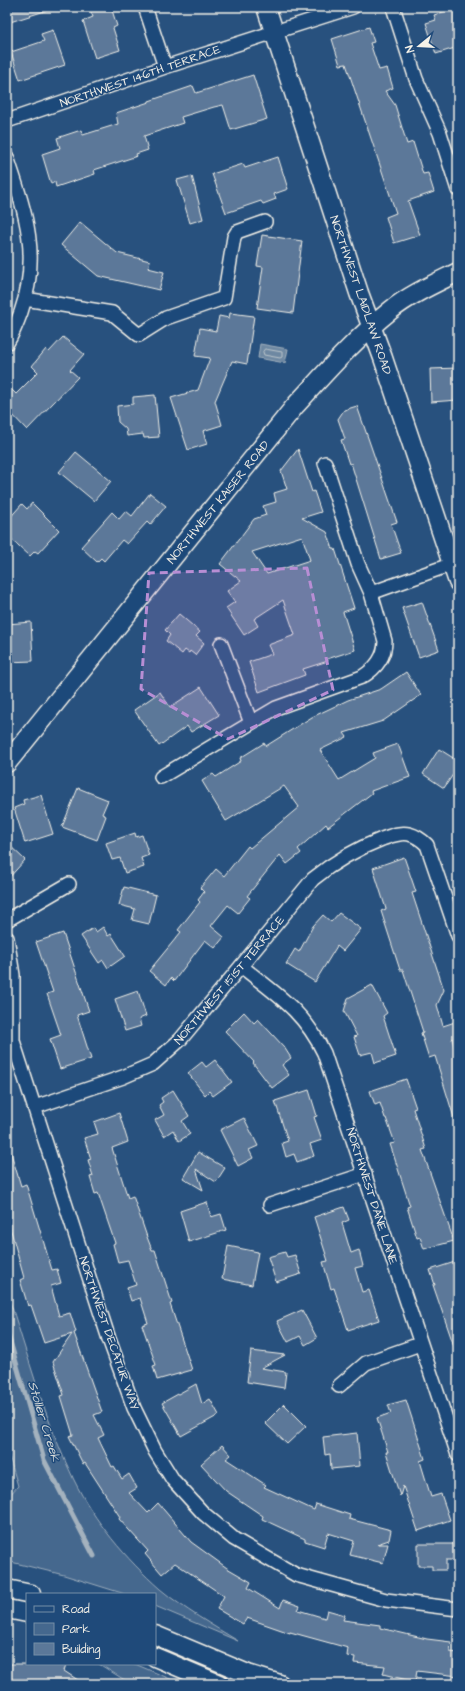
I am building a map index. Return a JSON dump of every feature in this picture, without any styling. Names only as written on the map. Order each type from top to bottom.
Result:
[{"type":"main road","name":"NORTHWEST LAIDLAW ROAD","points":[[266,7],[372,326],[455,563],[458,582]]},
{"type":"main road","name":"NORTHWEST KAISER ROAD","points":[[7,763],[296,406],[372,326],[393,309],[458,272]]},
{"type":"main road","points":[[7,1589],[26,1593]]},
{"type":"main road","points":[[7,1609],[26,1613]]},
{"type":"main road","points":[[156,1635],[248,1674],[280,1684]]},
{"type":"main road","points":[[156,1657],[219,1684]]},
{"type":"street","points":[[145,7],[165,67]]},
{"type":"street","name":"NORTHWEST 146TH TERRACE","points":[[7,121],[165,67],[353,7]]},
{"type":"street","points":[[392,7],[416,80],[440,133],[458,190]]},
{"type":"street","points":[[7,156],[24,209],[31,246],[29,282],[25,299],[12,334],[7,343]]},
{"type":"street","points":[[25,299],[112,314],[139,335],[166,318],[224,298],[234,237],[237,232],[265,222]]},
{"type":"street","points":[[161,777],[276,708],[362,677],[371,671],[379,661],[385,645],[371,593],[358,564],[325,463]]},
{"type":"street","points":[[371,593],[455,563]]},
{"type":"street","points":[[221,644],[251,722]]},
{"type":"street","name":"NORTHWEST 151ST TERRACE","points":[[35,1107],[123,1077],[153,1064],[180,1040],[313,879],[332,863],[363,846],[397,834],[408,833],[419,837],[427,845],[458,936]]},
{"type":"street","points":[[7,920],[69,884]]},
{"type":"street","name":"NORTHWEST DECATUR WAY","points":[[7,938],[13,975],[13,1041],[108,1339],[134,1408],[155,1451],[173,1480],[203,1514],[234,1539],[296,1575],[386,1600],[458,1609]]},
{"type":"street","name":"NORTHWEST DANE LANE","points":[[241,966],[294,1009],[316,1036],[324,1053],[458,1455]]},
{"type":"street","points":[[270,1205],[365,1174]]},
{"type":"street","points":[[339,1386],[366,1363],[420,1344]]},
{"type":"highlighted area","points":[[307,568],[333,690],[228,739],[141,689],[149,573]]},
{"type":"green space","points":[[7,1292],[54,1435],[74,1480],[91,1510],[123,1552],[160,1589],[188,1610],[238,1641],[156,1606],[156,1593],[122,1593],[64,1575],[7,1561],[7,1498],[18,1486],[7,1449]]},
{"type":"green space","points":[[101,1665],[137,1665],[182,1684],[131,1684]]},
{"type":"water","points":[[260,344],[288,349],[285,363],[258,358]]},
{"type":"building","points":[[7,7],[47,7],[48,10],[7,23]]},
{"type":"building","points":[[89,7],[111,7],[117,26],[113,28],[120,50],[95,58],[83,21],[93,17]]},
{"type":"building","points":[[458,7],[458,47],[436,54],[426,23],[436,20],[434,15]]},
{"type":"building","points":[[369,27],[374,42],[370,43],[379,70],[387,68],[393,88],[385,91],[395,105],[407,144],[413,142],[423,174],[428,173],[434,192],[408,201],[420,235],[394,243],[386,217],[396,213],[346,64],[340,65],[332,39]]},
{"type":"building","points":[[53,30],[65,65],[20,80],[11,52],[44,41],[41,34]]},
{"type":"building","points":[[253,75],[267,119],[231,130],[223,105],[214,107],[181,117],[183,123],[144,136],[148,150],[136,154],[137,156],[94,170],[95,174],[56,187],[55,182],[51,184],[42,154],[60,148],[57,138],[81,130],[83,135],[118,124],[116,113],[193,86],[196,93]]},
{"type":"building","points":[[278,157],[288,189],[274,194],[276,199],[263,204],[261,201],[226,213],[212,174],[243,164],[245,168]]},
{"type":"building","points":[[192,176],[203,219],[190,223],[177,180]]},
{"type":"building","points":[[80,222],[117,253],[150,261],[148,268],[164,272],[159,290],[98,276],[61,245]]},
{"type":"building","points":[[262,235],[302,241],[293,313],[257,308],[263,267],[257,266]]},
{"type":"building","points":[[230,313],[254,316],[247,364],[232,361],[215,401],[222,425],[203,431],[207,444],[188,450],[171,398],[198,390],[210,358],[195,356],[200,328],[216,331],[219,316],[229,318]]},
{"type":"building","points":[[63,337],[84,354],[70,370],[78,377],[27,430],[7,409],[7,385],[16,394],[38,372],[32,366],[46,349],[49,352]]},
{"type":"building","points":[[458,368],[458,400],[431,402],[430,369]]},
{"type":"building","points":[[155,395],[159,437],[144,438],[143,434],[127,436],[126,429],[118,422],[117,406],[133,404],[133,397]]},
{"type":"building","points":[[357,406],[397,522],[391,524],[401,553],[381,559],[351,463],[349,464],[341,440],[345,439],[338,419],[344,410]]},
{"type":"building","points":[[298,449],[312,492],[314,491],[321,512],[302,518],[327,532],[333,549],[335,549],[354,608],[343,612],[355,650],[303,669],[305,675],[259,692],[249,662],[272,654],[268,645],[295,635],[283,600],[254,619],[258,626],[244,635],[226,608],[235,602],[227,591],[241,581],[220,564],[254,519],[266,515],[263,506],[276,502],[274,493],[287,489],[281,471]],"holes":[[[302,536],[310,560],[267,574],[252,552]]]},
{"type":"building","points":[[76,452],[111,481],[94,501],[59,472]]},
{"type":"building","points":[[150,493],[166,506],[150,525],[147,522],[127,544],[122,540],[104,561],[101,558],[97,562],[81,547],[112,512],[119,519],[126,511],[132,516]]},
{"type":"building","points":[[32,503],[59,530],[38,553],[35,551],[30,556],[7,535],[7,521],[22,504],[27,509]]},
{"type":"building","points":[[422,602],[439,650],[419,657],[402,608]]},
{"type":"building","points":[[179,614],[200,632],[196,636],[204,643],[195,655],[190,651],[189,653],[185,650],[182,654],[166,641],[170,635],[165,630]]},
{"type":"building","points":[[31,622],[33,661],[7,662],[7,624]]},
{"type":"building","points":[[406,672],[421,695],[383,721],[344,733],[347,737],[320,750],[339,780],[375,758],[373,753],[398,744],[410,777],[371,791],[372,793],[328,827],[326,824],[298,849],[301,853],[287,864],[280,855],[247,896],[250,898],[238,913],[228,905],[211,926],[224,937],[215,948],[205,940],[174,981],[171,978],[166,985],[149,971],[181,932],[178,930],[200,902],[198,900],[204,892],[200,888],[216,869],[224,876],[248,846],[250,848],[299,807],[284,786],[226,821],[202,781],[213,774],[216,777],[241,761],[240,758],[264,743],[266,746],[312,717],[348,700],[381,689]]},
{"type":"building","points":[[201,687],[219,715],[191,732],[187,726],[159,746],[134,710],[160,692],[170,707]]},
{"type":"building","points":[[439,749],[458,761],[458,767],[444,788],[423,774]]},
{"type":"building","points":[[78,788],[108,800],[102,814],[106,816],[97,840],[62,827]]},
{"type":"building","points":[[41,795],[53,834],[25,843],[14,808],[24,804],[23,800]]},
{"type":"building","points":[[135,833],[136,837],[142,835],[149,855],[141,858],[144,867],[125,873],[120,858],[112,860],[106,843]]},
{"type":"building","points":[[7,843],[25,860],[7,880]]},
{"type":"building","points":[[404,857],[416,892],[412,893],[444,990],[437,1005],[443,1026],[458,1021],[458,1037],[452,1039],[458,1059],[458,1120],[455,1121],[435,1056],[429,1058],[421,1033],[423,1032],[403,970],[400,970],[381,911],[386,909],[373,868]]},
{"type":"building","points":[[124,887],[156,895],[149,924],[132,920],[135,909],[119,905]]},
{"type":"building","points":[[339,913],[361,929],[343,951],[337,946],[315,982],[286,964],[295,949],[299,952],[313,926],[323,915],[331,922]]},
{"type":"building","points":[[103,927],[108,936],[111,934],[125,956],[108,968],[103,960],[99,963],[81,936],[93,928],[96,932]]},
{"type":"building","points":[[63,933],[89,1011],[77,1015],[91,1059],[60,1069],[50,1039],[61,1035],[47,994],[53,992],[36,942]]},
{"type":"building","points":[[372,985],[387,1013],[383,1016],[396,1056],[375,1063],[372,1052],[360,1055],[354,1037],[357,1036],[344,1011],[348,998]]},
{"type":"building","points":[[138,991],[146,1016],[139,1019],[141,1026],[125,1031],[115,999]]},
{"type":"building","points":[[244,1012],[254,1023],[258,1019],[284,1047],[291,1058],[282,1065],[289,1075],[272,1088],[253,1063],[254,1062],[225,1031]]},
{"type":"building","points":[[215,1060],[232,1082],[213,1096],[209,1091],[205,1095],[188,1073],[202,1062],[206,1067]]},
{"type":"building","points":[[406,1079],[416,1108],[413,1109],[426,1149],[422,1150],[454,1241],[424,1249],[420,1237],[417,1238],[407,1207],[410,1206],[390,1144],[395,1143],[380,1103],[375,1105],[370,1091]]},
{"type":"building","points":[[173,1090],[189,1116],[182,1121],[190,1134],[179,1141],[173,1130],[164,1136],[155,1120],[164,1115],[159,1105],[163,1102],[161,1098]]},
{"type":"building","points":[[309,1090],[317,1116],[314,1117],[322,1140],[310,1144],[314,1156],[297,1162],[294,1154],[286,1157],[282,1143],[288,1141],[275,1101]]},
{"type":"building","points":[[119,1113],[128,1142],[112,1148],[128,1198],[133,1196],[152,1250],[155,1250],[172,1303],[170,1304],[192,1370],[157,1380],[153,1366],[156,1365],[142,1325],[148,1323],[140,1298],[131,1301],[127,1288],[136,1285],[128,1260],[118,1262],[113,1244],[115,1243],[98,1193],[95,1194],[90,1177],[93,1176],[88,1160],[91,1159],[84,1138],[98,1134],[94,1122]]},
{"type":"building","points":[[244,1118],[258,1146],[249,1150],[253,1158],[238,1166],[220,1130]]},
{"type":"building","points":[[7,1150],[10,1150],[21,1186],[26,1184],[52,1270],[57,1269],[61,1283],[51,1286],[59,1316],[70,1313],[76,1332],[74,1333],[102,1412],[94,1415],[104,1435],[98,1438],[112,1467],[114,1466],[122,1479],[129,1474],[137,1488],[129,1493],[148,1513],[158,1503],[191,1542],[227,1568],[251,1582],[248,1588],[280,1608],[283,1600],[300,1606],[298,1610],[325,1618],[327,1610],[345,1615],[343,1620],[380,1625],[380,1628],[427,1639],[451,1642],[450,1652],[458,1653],[458,1676],[417,1671],[415,1682],[383,1674],[385,1666],[354,1663],[355,1657],[347,1656],[348,1648],[290,1633],[247,1618],[243,1624],[217,1609],[224,1596],[175,1563],[162,1574],[145,1554],[148,1551],[119,1519],[120,1517],[85,1463],[83,1464],[69,1436],[73,1435],[61,1396],[64,1395],[53,1362],[72,1334],[44,1343],[31,1305],[28,1306],[20,1280],[24,1278],[7,1216]]},
{"type":"building","points":[[198,1152],[225,1168],[216,1182],[196,1169],[203,1190],[183,1178]]},
{"type":"building","points":[[207,1202],[211,1217],[221,1214],[226,1230],[189,1242],[180,1211]]},
{"type":"building","points":[[344,1207],[349,1220],[342,1223],[351,1253],[359,1250],[363,1266],[355,1268],[362,1292],[369,1290],[379,1320],[348,1330],[334,1288],[331,1289],[323,1262],[328,1261],[314,1217]]},
{"type":"building","points":[[228,1246],[258,1252],[252,1285],[222,1279]]},
{"type":"building","points":[[285,1252],[287,1257],[295,1255],[301,1274],[276,1282],[268,1257]]},
{"type":"building","points":[[458,1261],[458,1349],[455,1349],[433,1285],[435,1285],[430,1270]]},
{"type":"building","points":[[302,1310],[317,1338],[305,1345],[300,1336],[288,1342],[277,1321]]},
{"type":"building","points":[[251,1351],[285,1355],[261,1368],[286,1372],[284,1388],[247,1382]]},
{"type":"building","points":[[196,1384],[202,1404],[210,1399],[219,1415],[181,1436],[162,1403]]},
{"type":"building","points":[[406,1400],[425,1459],[420,1461],[431,1497],[441,1494],[450,1520],[418,1531],[403,1486],[400,1496],[377,1418],[391,1413],[388,1405]]},
{"type":"building","points":[[284,1404],[306,1426],[287,1444],[265,1423]]},
{"type":"building","points":[[357,1433],[360,1466],[331,1469],[330,1454],[325,1455],[323,1437]]},
{"type":"building","points":[[222,1445],[231,1455],[226,1459],[266,1485],[264,1487],[314,1510],[316,1504],[350,1515],[349,1519],[391,1530],[389,1540],[377,1544],[388,1544],[383,1563],[350,1555],[354,1541],[328,1533],[324,1547],[305,1541],[305,1539],[262,1519],[263,1516],[226,1491],[201,1464]]},
{"type":"building","points":[[418,1544],[456,1544],[456,1560],[446,1560],[446,1570],[432,1570],[432,1566],[418,1566]]},
{"type":"building","points":[[7,1664],[66,1665],[64,1671],[84,1684],[24,1684],[7,1677]]},
{"type":"waterway","name":"Stoller Creek","points":[[7,1331],[44,1460],[94,1556]]}]
